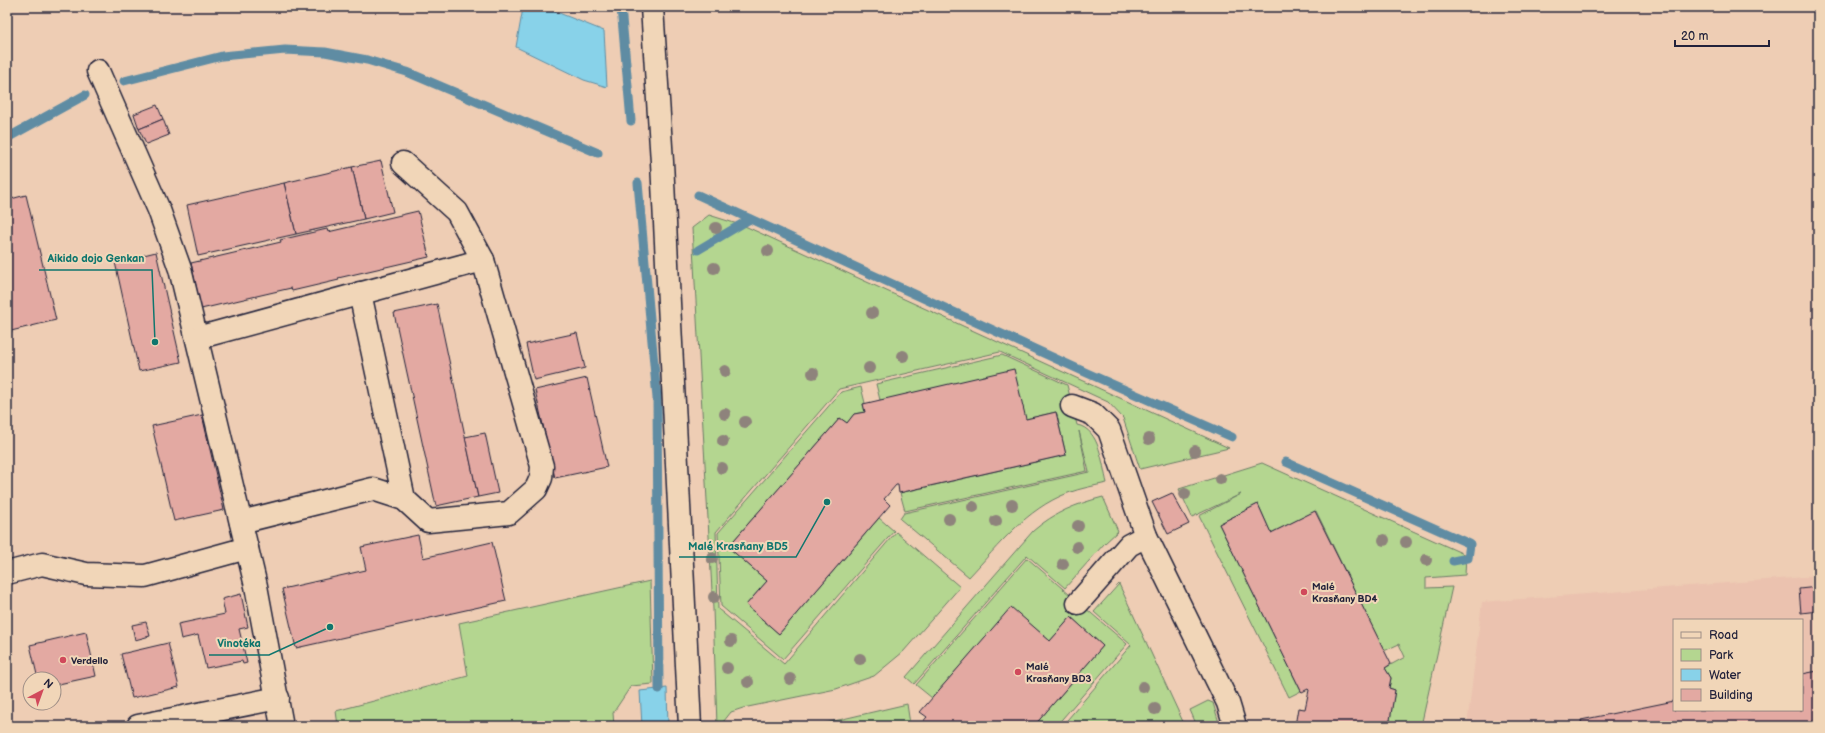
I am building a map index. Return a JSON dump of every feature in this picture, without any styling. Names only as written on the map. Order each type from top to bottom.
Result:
[{"type":"street","points":[[652,7],[662,162],[690,726]]},
{"type":"street","points":[[98,71],[159,210],[180,269],[247,548],[278,698],[282,726]]},
{"type":"street","points":[[241,522],[373,489],[404,499],[428,521],[509,513],[536,489],[541,478],[542,466],[484,260],[457,212],[403,163]]},
{"type":"street","points":[[197,338],[484,260]]},
{"type":"street","points":[[360,293],[404,499]]},
{"type":"street","points":[[1072,406],[1093,414],[1109,430],[1146,536],[1228,703],[1235,726]]},
{"type":"street","points":[[1078,603],[1129,545],[1146,536]]},
{"type":"street","points":[[7,573],[42,564],[86,574],[145,576],[247,548]]},
{"type":"street","points":[[138,726],[278,698]]},
{"type":"shaded area","points":[[1818,576],[1818,726],[1467,726],[1482,602]]},
{"type":"green space","points":[[709,215],[747,227],[1229,448],[1140,469],[1123,418],[1108,402],[1000,352],[839,389],[716,532],[718,609],[784,664],[896,532],[960,587],[903,652],[874,676],[836,689],[743,708],[731,712],[720,726],[717,726],[713,609],[692,228]]},
{"type":"green space","points":[[1002,355],[1067,385],[1077,425],[1085,428],[1091,433],[1095,440],[1099,448],[1107,483],[1068,493],[1039,508],[1014,529],[969,577],[900,519],[904,513],[1089,472],[1079,431],[1087,471],[905,511],[900,493],[1066,455],[1056,412],[1026,419],[880,400],[876,384]]},
{"type":"green space","points":[[861,387],[865,403],[863,404],[865,412],[854,414],[847,423],[840,418],[728,547],[767,581],[746,605],[779,634],[879,518],[894,531],[783,659],[721,606],[718,533],[841,392]]},
{"type":"green space","points":[[1262,463],[1466,555],[1465,575],[1426,578],[1426,588],[1452,587],[1421,726],[1389,726],[1395,690],[1389,688],[1391,678],[1385,668],[1405,657],[1399,644],[1384,651],[1316,511],[1271,533],[1258,504],[1219,524],[1301,691],[1289,697],[1199,516],[1241,494],[1192,517],[1179,489]]},
{"type":"green space","points":[[1103,497],[1118,531],[1104,544],[1065,588],[1027,555],[914,684],[906,677],[1033,531],[1041,524],[1066,510]]},
{"type":"green space","points":[[1027,558],[1127,644],[1056,726],[1034,726],[1103,646],[1071,617],[1050,641],[1011,608],[932,698],[916,685]]},
{"type":"green space","points":[[650,581],[653,684],[631,686],[613,713],[614,726],[338,726],[336,711],[468,676],[459,623]]},
{"type":"green space","points":[[1119,584],[1185,726],[1062,726],[1131,645],[1094,612]]},
{"type":"green space","points":[[1208,701],[1213,703],[1220,726],[1197,726],[1190,710]]},
{"type":"green space","points":[[907,704],[910,724],[902,726],[813,726]]},
{"type":"water","points":[[544,7],[604,31],[607,87],[584,80],[516,47],[523,8]]},
{"type":"water","points":[[667,688],[668,726],[642,726],[640,691]]},
{"type":"building","points":[[157,105],[163,119],[139,129],[134,114]]},
{"type":"building","points":[[163,119],[169,135],[146,144],[139,129]]},
{"type":"building","points":[[381,161],[393,212],[364,219],[352,167]]},
{"type":"building","points":[[352,167],[364,219],[296,234],[284,183]]},
{"type":"building","points":[[284,183],[296,234],[198,256],[187,205]]},
{"type":"building","points":[[26,195],[56,320],[7,332],[7,200]]},
{"type":"building","points":[[418,211],[429,257],[338,278],[339,280],[292,291],[291,288],[201,309],[191,263],[281,242],[280,240],[327,229],[328,232]]},
{"type":"building","points":[[156,252],[181,362],[139,371],[115,262]]},
{"type":"building","points":[[437,304],[478,497],[436,506],[394,313]]},
{"type":"building","points":[[577,333],[585,368],[534,380],[526,344]]},
{"type":"building","points":[[1014,369],[1026,419],[1056,412],[1066,455],[899,493],[898,485],[896,485],[884,499],[890,505],[779,634],[746,605],[767,581],[728,547],[840,418],[847,423],[854,414],[865,412],[863,404]]},
{"type":"building","points":[[587,378],[607,467],[555,478],[535,390]]},
{"type":"building","points":[[202,415],[224,510],[174,521],[152,426]]},
{"type":"building","points":[[485,433],[498,493],[478,497],[465,437]]},
{"type":"building","points":[[1172,493],[1189,524],[1168,534],[1152,502]]},
{"type":"building","name":"Malé Krasňany BD4","points":[[1258,504],[1271,533],[1315,511],[1391,664],[1385,668],[1391,678],[1389,688],[1395,690],[1389,726],[1295,726],[1298,708],[1305,709],[1309,690],[1301,691],[1219,524]]},
{"type":"building","points":[[418,535],[423,558],[492,542],[506,601],[296,648],[282,589],[366,570],[361,547]]},
{"type":"building","points":[[1818,587],[1818,611],[1801,613],[1799,589]]},
{"type":"building","points":[[241,594],[248,627],[239,629],[247,663],[243,664],[242,661],[206,668],[198,635],[181,639],[178,624],[225,614],[222,599]]},
{"type":"building","name":"Malé Krasňany BD3","points":[[1011,607],[1050,641],[1071,617],[1103,646],[1034,726],[919,726],[927,717],[920,712]]},
{"type":"building","points":[[146,622],[150,636],[135,640],[132,625]]},
{"type":"building","name":"Verdello","points":[[86,632],[96,676],[62,683],[62,671],[36,671],[30,645]]},
{"type":"building","points":[[168,643],[179,687],[132,698],[121,654]]},
{"type":"building","points":[[1818,671],[1818,726],[1582,726],[1581,720],[1673,701],[1673,711],[1803,711],[1803,674]]},
{"type":"waterway","points":[[621,7],[631,121]]},
{"type":"waterway","points":[[124,81],[222,56],[285,50],[325,52],[367,60],[407,72],[598,153]]},
{"type":"waterway","points":[[7,138],[85,95]]},
{"type":"waterway","points":[[638,183],[657,398],[659,689]]},
{"type":"waterway","points":[[698,195],[1087,373],[1232,437]]},
{"type":"waterway","points":[[698,250],[750,219]]},
{"type":"waterway","points":[[1286,462],[1470,544],[1468,558],[1453,561]]},
{"type":"place","name":"Aikido dojo Genkan","points":[[155,342]]},
{"type":"place","name":"Malé Krasňany BD5","points":[[827,502]]},
{"type":"place","name":"Malé Krasňany BD4","points":[[1304,592]]},
{"type":"place","name":"Vinotéka","points":[[330,627]]},
{"type":"place","name":"Verdello","points":[[63,660]]},
{"type":"place","name":"Malé Krasňany BD3","points":[[1018,672]]}]
